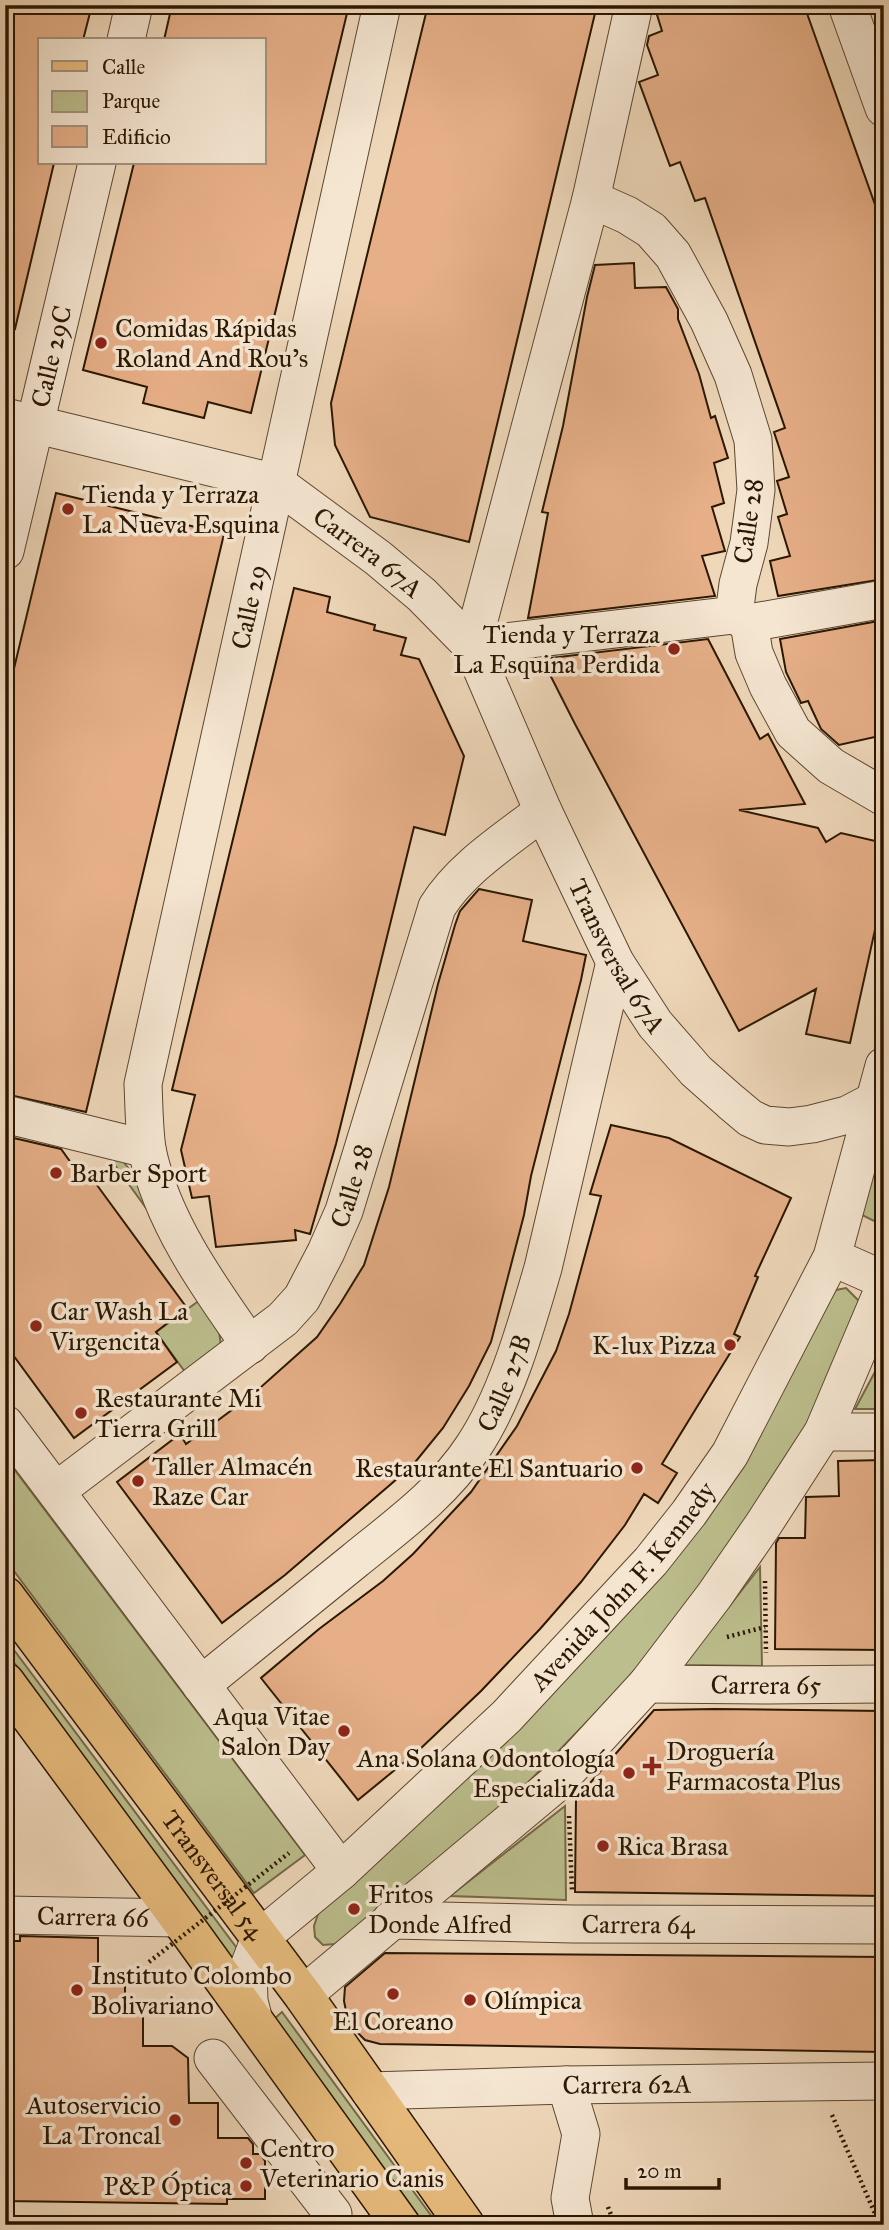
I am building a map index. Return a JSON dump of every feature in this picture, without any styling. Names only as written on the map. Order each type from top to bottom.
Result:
[{"type":"main road","name":"Transversal 54","points":[[5,1596],[303,1995],[466,2225]]},
{"type":"main road","name":"Transversal 54","points":[[5,1682],[401,2225]]},
{"type":"street","points":[[126,38],[134,5]]},
{"type":"street","name":"Calle 29","points":[[250,1345],[191,1256],[162,1198],[147,1149],[143,1084],[382,5]]},
{"type":"street","points":[[634,5],[591,199],[472,646],[741,619],[884,599]]},
{"type":"street","points":[[848,5],[884,108]]},
{"type":"street","name":"Calle 29C","points":[[5,551],[21,421],[97,164]]},
{"type":"street","name":"Calle 28","points":[[591,199],[627,215],[651,230],[673,255],[709,321],[733,376],[753,440],[756,490],[749,543],[738,584],[741,619],[768,686],[793,732],[831,766],[884,797]]},
{"type":"street","name":"Carrera 67A","points":[[21,421],[276,483],[387,565],[422,595],[472,646]]},
{"type":"street","name":"Transversal 67A","points":[[472,646],[543,811],[615,962],[656,1024],[672,1043],[696,1071],[750,1118],[765,1125],[789,1127],[847,1115],[870,1118]]},
{"type":"street","name":"Calle 28","points":[[56,1492],[250,1345],[302,1298],[344,1211],[438,907],[447,891],[465,873],[543,811]]},
{"type":"street","name":"Calle 27B","points":[[201,1685],[419,1508],[454,1473],[474,1446],[491,1416],[533,1303],[615,962]]},
{"type":"street","name":"Avenida John F. Kennedy","points":[[260,1938],[341,1871],[507,1716],[651,1561],[688,1513],[730,1454],[832,1257],[884,1066]]},
{"type":"street","points":[[5,1114],[147,1149]]},
{"type":"street","points":[[832,1257],[884,1280]]},
{"type":"street","points":[[303,1995],[559,1780],[648,1684],[714,1597],[823,1432],[884,1288]]},
{"type":"street","points":[[5,1424],[341,1871]]},
{"type":"street","points":[[823,1432],[884,1433]]},
{"type":"street","name":"Carrera 65","points":[[648,1684],[884,1684]]},
{"type":"street","name":"Carrera 66","points":[[5,1915],[179,1918]]},
{"type":"street","name":"Carrera 64","points":[[391,1920],[573,1924],[884,1925]]},
{"type":"street","points":[[254,2021],[249,2001],[248,1969],[260,1938]]},
{"type":"street","points":[[213,2058],[325,2219],[372,2185]]},
{"type":"street","name":"Carrera 62A","points":[[370,2091],[566,2085],[884,2081]]},
{"type":"street","points":[[566,2085],[581,2134],[570,2198],[575,2225]]},
{"type":"path","points":[[763,1525],[767,1685]]},
{"type":"path","points":[[559,1780],[569,1802],[573,1924]]},
{"type":"path","points":[[149,1962],[289,1853]]},
{"type":"path","points":[[818,2082],[880,2225]]},
{"type":"green space","points":[[884,1113],[884,1226],[858,1213]]},
{"type":"green space","points":[[112,1157],[122,1160],[154,1201],[146,1208],[112,1161]]},
{"type":"green space","points":[[846,1288],[859,1301],[795,1453],[674,1632],[513,1798],[369,1922],[335,1944],[323,1945],[315,1937],[314,1926],[318,1914],[568,1671],[836,1290]]},
{"type":"green space","points":[[200,1300],[219,1331],[221,1346],[188,1376],[156,1332]]},
{"type":"green space","points":[[884,1355],[884,1409],[855,1409]]},
{"type":"green space","points":[[5,1457],[305,1855],[254,1893],[5,1559]]},
{"type":"green space","points":[[760,1567],[762,1666],[683,1665]]},
{"type":"green space","points":[[5,1638],[242,1955],[232,1962],[5,1650]]},
{"type":"green space","points":[[565,1806],[566,1900],[450,1896]]},
{"type":"green space","points":[[282,2012],[438,2225],[422,2225],[272,2021]]},
{"type":"building","points":[[5,5],[92,5],[84,38],[38,38],[38,164],[54,164],[15,329],[5,327]]},
{"type":"building","points":[[172,5],[349,5],[251,413],[208,402],[204,418],[143,403],[147,387],[83,370],[134,164],[266,164],[266,38],[164,38]]},
{"type":"building","points":[[428,5],[597,5],[469,542],[370,517],[335,445],[331,403]]},
{"type":"building","points":[[654,5],[804,5],[884,230],[884,579],[778,596],[770,561],[790,556],[778,517],[787,514],[777,481],[789,477],[774,432],[785,428],[705,198],[695,201],[680,162],[670,166],[639,82],[658,75],[647,45],[649,36],[662,31]]},
{"type":"building","points":[[634,263],[635,288],[666,287],[678,309],[678,319],[699,374],[711,418],[715,416],[728,458],[714,463],[724,503],[712,507],[725,551],[702,556],[715,596],[528,618],[548,513],[542,512],[563,426],[595,265]]},
{"type":"building","points":[[56,493],[224,534],[86,1112],[5,1094],[5,706]]},
{"type":"building","points":[[294,588],[330,597],[327,612],[375,625],[374,630],[406,638],[401,655],[419,659],[464,756],[445,835],[414,827],[336,1144],[310,1234],[295,1230],[296,1240],[216,1247],[209,1196],[192,1198],[181,1150],[195,1095],[172,1090]]},
{"type":"building","points":[[884,620],[884,735],[839,745],[821,729],[808,701],[801,703],[786,672],[780,639]]},
{"type":"building","points":[[708,639],[760,739],[768,734],[805,804],[739,810],[818,828],[826,842],[841,833],[884,843],[884,889],[850,1043],[806,1034],[816,989],[739,1031],[542,659]]},
{"type":"building","points":[[479,889],[532,900],[523,941],[586,955],[491,1342],[469,1386],[443,1428],[412,1466],[285,1575],[222,1623],[117,1482],[180,1434],[186,1444],[252,1395],[317,1337],[364,1265],[389,1187],[455,925],[460,911]]},
{"type":"building","points":[[611,1125],[669,1138],[791,1198],[755,1276],[758,1277],[734,1334],[740,1337],[662,1464],[677,1473],[658,1503],[644,1494],[625,1525],[540,1629],[481,1691],[418,1751],[358,1800],[261,1678],[413,1554],[471,1492],[517,1426],[556,1351],[569,1314],[601,1196],[590,1194]]},
{"type":"building","points":[[5,1136],[61,1149],[84,1181],[91,1177],[187,1308],[156,1332],[177,1362],[74,1438],[5,1344]]},
{"type":"building","points":[[884,1460],[884,1650],[775,1649],[776,1543],[779,1538],[805,1538],[806,1497],[839,1496],[838,1461]]},
{"type":"building","points":[[654,1710],[884,1711],[884,1896],[575,1892],[576,1799]]},
{"type":"building","points":[[20,1936],[98,1938],[98,1977],[125,1977],[125,2002],[143,2002],[143,2046],[172,2046],[188,2058],[189,2103],[218,2103],[218,2138],[248,2138],[253,2144],[253,2154],[260,2154],[265,2161],[265,2199],[227,2199],[227,2204],[5,2201],[5,1941],[20,1941]]},
{"type":"building","points":[[385,1953],[884,1957],[884,2052],[380,2044],[365,2040],[354,2029],[348,2021],[344,2001],[345,1987]]},
{"type":"place","name":"Comidas Rápidas Roland And Rou's","points":[[101,343]]},
{"type":"place","name":"Tienda y Terraza La Nueva Esquina","points":[[68,509]]},
{"type":"place","name":"Tienda y Terraza La Esquina Perdida","points":[[674,649]]},
{"type":"place","name":"Barber Sport","points":[[56,1173]]},
{"type":"place","name":"Car Wash La Virgencita","points":[[36,1326]]},
{"type":"place","name":"K-lux Pizza","points":[[730,1345]]},
{"type":"place","name":"Restaurante Mi Tierra Grill","points":[[81,1413]]},
{"type":"place","name":"Restaurante El Santuario","points":[[637,1468]]},
{"type":"place","name":"Taller Almacén Raze Car","points":[[138,1481]]},
{"type":"place","name":"Aqua Vitae Salon Day","points":[[344,1731]]},
{"type":"place","name":"Droguería Farmacosta Plus","points":[[652,1766]]},
{"type":"place","name":"Ana Solana Odontología Especializada","points":[[629,1773]]},
{"type":"place","name":"Rica Brasa","points":[[603,1846]]},
{"type":"place","name":"Fritos Donde Alfred","points":[[354,1909]]},
{"type":"place","name":"Instituto Colombo Bolivariano","points":[[77,1990]]},
{"type":"place","name":"El Coreano","points":[[393,1994]]},
{"type":"place","name":"Olímpica","points":[[470,2000]]},
{"type":"place","name":"Autoservicio La Troncal","points":[[175,2120]]},
{"type":"place","name":"Centro Veterinario Canis","points":[[246,2163]]},
{"type":"place","name":"P&P Óptica","points":[[246,2186]]}]
